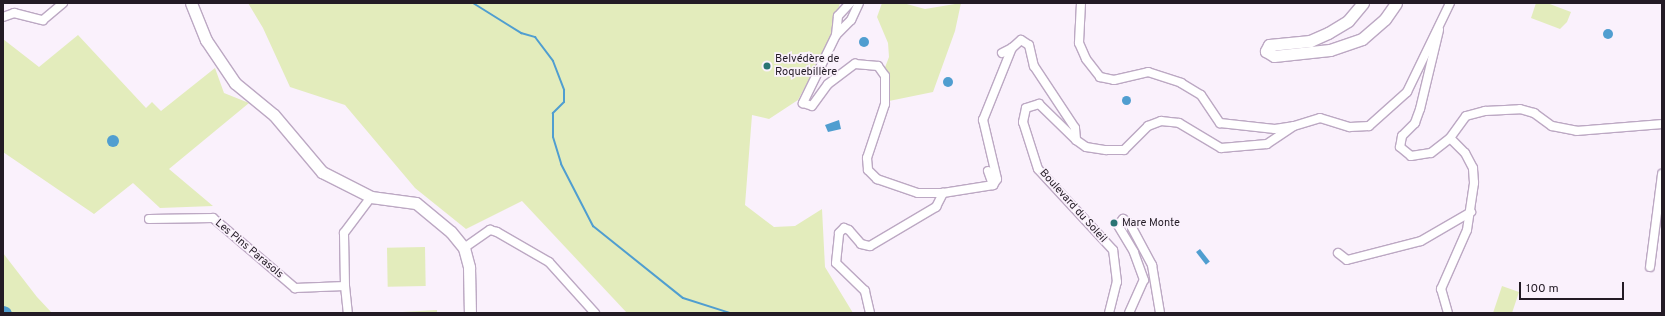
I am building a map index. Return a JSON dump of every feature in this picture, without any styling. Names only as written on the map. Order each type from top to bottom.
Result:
[{"type":"main road","points":[[191,3],[213,52],[235,82],[274,115],[312,163],[345,186],[371,196],[416,203],[437,218],[464,248],[469,267],[470,313]]},
{"type":"main road","points":[[196,3],[198,20]]},
{"type":"main road","points":[[1363,3],[1348,21],[1328,33],[1310,41],[1270,45],[1266,51],[1274,56],[1330,50],[1362,39],[1385,19],[1396,3]]},
{"type":"street","points":[[3,17],[14,13],[43,20],[63,3]]},
{"type":"street","points":[[836,35],[838,16],[850,3]]},
{"type":"street","points":[[859,3],[851,20],[836,35],[803,103],[812,106],[828,84],[855,64],[878,66],[885,76],[886,104],[868,158],[868,170],[877,179],[918,193],[943,193],[984,177]]},
{"type":"street","points":[[1081,3],[1079,43],[1086,59],[1100,77],[1114,80],[1148,72],[1181,83],[1202,95],[1220,123],[1275,129],[1294,126]]},
{"type":"street","name":"Boulevard du Soleil","points":[[1109,313],[1118,282],[1113,250],[1038,169],[1023,122],[1026,108],[1039,104],[1076,140],[1086,147],[1124,150],[1148,126],[1161,121],[1179,123],[1221,148],[1267,144],[1294,126],[1320,118],[1350,127],[1369,126],[1407,92],[1450,3]]},
{"type":"street","points":[[1439,27],[1436,54],[1420,109],[1415,123],[1402,136],[1400,147],[1411,156],[1419,158],[1450,138],[1466,116],[1503,109],[1520,109],[1534,113],[1552,126],[1577,131],[1662,124]]},
{"type":"street","points":[[1002,53],[1012,48],[1020,40],[1029,45],[1034,66],[1075,128],[1076,140]]},
{"type":"street","points":[[993,185],[997,179],[983,120],[1012,48]]},
{"type":"street","points":[[1448,313],[1441,289],[1467,230],[1471,212],[1473,168],[1465,153],[1450,138]]},
{"type":"street","points":[[1650,267],[1662,174]]},
{"type":"street","points":[[984,177],[993,185]]},
{"type":"street","points":[[984,177],[993,185]]},
{"type":"street","points":[[870,313],[864,291],[836,263],[839,233],[844,228],[849,230],[861,244],[870,246],[936,207],[943,193]]},
{"type":"street","points":[[348,313],[345,286],[344,233],[371,196]]},
{"type":"street","points":[[1338,253],[1347,260],[1421,241],[1471,212]]},
{"type":"street","name":"Les Pins Parasols","points":[[149,219],[213,218],[295,288],[345,286]]},
{"type":"street","name":"Boulevard du Soleil","points":[[1129,313],[1144,280],[1134,252],[1118,225],[1122,219],[1130,224],[1152,265],[1160,313]]},
{"type":"street","points":[[464,248],[490,230],[497,232],[549,262],[595,313]]},
{"type":"green space","points":[[248,3],[840,3],[830,41],[798,100],[769,119],[752,115],[745,205],[774,227],[795,226],[822,209],[825,267],[853,313],[627,313],[522,201],[466,229],[415,188],[345,105],[290,87],[263,28]]},
{"type":"green space","points":[[882,3],[903,3],[925,9],[961,3],[955,31],[933,92],[889,101],[888,78],[884,70],[889,57],[888,43],[877,17]]},
{"type":"green space","points":[[1536,3],[1547,3],[1571,12],[1567,22],[1560,29],[1531,18]]},
{"type":"green space","points":[[78,35],[146,108],[152,102],[161,111],[215,68],[224,93],[249,103],[169,169],[213,206],[160,208],[133,183],[94,214],[3,152],[3,39],[39,67]]},
{"type":"green space","points":[[425,247],[426,286],[388,287],[387,248]]},
{"type":"green space","points":[[3,253],[37,297],[52,313],[3,313]]},
{"type":"green space","points":[[1502,286],[1519,292],[1512,313],[1493,313]]},
{"type":"green space","points":[[437,310],[437,313],[402,313],[402,312]]},
{"type":"water","points":[[1606,29],[1610,29],[1612,30],[1612,38],[1606,39],[1603,36],[1603,32]]},
{"type":"water","points":[[864,37],[869,42],[864,47],[859,42]]},
{"type":"water","points":[[946,77],[950,77],[953,82],[950,87],[946,87],[943,84],[943,80]]},
{"type":"water","points":[[1126,95],[1131,100],[1126,105],[1121,100]]},
{"type":"water","points":[[839,120],[841,129],[828,132],[825,125]]},
{"type":"water","points":[[111,135],[115,135],[119,141],[115,147],[111,147],[107,143],[107,139]]},
{"type":"water","points":[[1200,249],[1210,262],[1206,265],[1196,252]]},
{"type":"waterway","points":[[473,3],[521,33],[535,37],[553,61],[564,90],[564,102],[553,113],[553,137],[561,164],[593,226],[683,298],[730,313]]},
{"type":"place","name":"Belvédère de Roquebillère","points":[[767,66]]},
{"type":"place","name":"Mare Monte","points":[[1114,223]]}]
